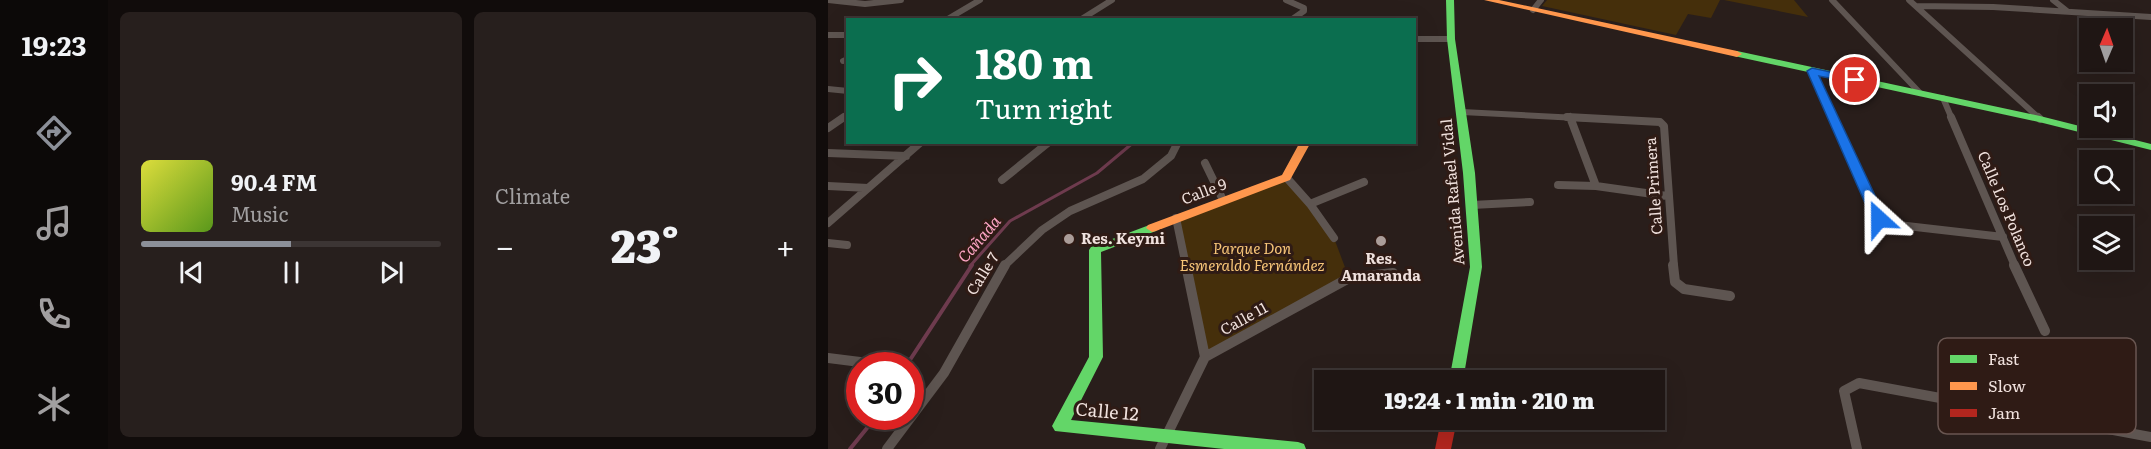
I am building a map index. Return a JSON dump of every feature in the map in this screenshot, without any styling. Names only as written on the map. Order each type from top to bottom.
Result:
[{"type":"main road","name":"Avenida Rafael Vidal","points":[[1450,0],[1451,39],[1462,112],[1476,267],[1458,370]]},
{"type":"main road","points":[[1488,0],[1537,5],[1812,71],[2040,119],[2151,147]]},
{"type":"main road","points":[[2057,123],[2079,126]]},
{"type":"main road","points":[[2133,136],[2151,140]]},
{"type":"main road","points":[[1287,177],[1305,144]]},
{"type":"main road","name":"Calle 9","points":[[1095,250],[1287,177]]},
{"type":"main road","name":"Calle 12","points":[[1095,250],[1096,357],[1060,426],[1292,449]]},
{"type":"main road","points":[[1443,449],[1447,430]]},
{"type":"street","points":[[828,0],[865,4],[901,0]]},
{"type":"street","points":[[949,18],[980,0]]},
{"type":"street","points":[[1083,18],[1112,0]]},
{"type":"street","points":[[1286,0],[1304,8],[1304,11],[1294,18]]},
{"type":"street","points":[[1832,0],[1920,93]]},
{"type":"street","points":[[1985,0],[1994,7]]},
{"type":"street","points":[[2053,0],[2067,11]]},
{"type":"street","points":[[1909,1],[1959,1],[1994,7]]},
{"type":"street","points":[[1909,1],[2040,119]]},
{"type":"street","points":[[1916,6],[1994,7],[2151,17]]},
{"type":"street","points":[[828,35],[846,35]]},
{"type":"street","points":[[1416,39],[1451,39]]},
{"type":"street","points":[[1812,71],[1879,219],[1898,225],[2003,237]]},
{"type":"street","points":[[828,89],[846,92]]},
{"type":"street","name":"Calle Los Polanco","points":[[1943,98],[2044,331]]},
{"type":"street","name":"Calle Primera","points":[[1462,112],[1660,122],[1664,126],[1667,196],[1675,282],[1684,289],[1730,296]]},
{"type":"street","points":[[828,128],[846,116]]},
{"type":"street","points":[[1569,116],[1596,186]]},
{"type":"street","points":[[828,223],[919,144]]},
{"type":"street","points":[[1002,180],[1047,144]]},
{"type":"street","name":"Calle 7","points":[[887,449],[944,373],[1007,261],[1042,230],[1070,212],[1143,179],[1171,156],[1177,144]]},
{"type":"street","points":[[828,153],[906,156]]},
{"type":"street","points":[[1205,163],[1223,200]]},
{"type":"street","points":[[1287,177],[1334,238]]},
{"type":"street","points":[[1310,204],[1364,182]]},
{"type":"street","points":[[1558,185],[1596,186],[1667,196]]},
{"type":"street","points":[[828,186],[868,188]]},
{"type":"street","points":[[1472,205],[1530,202]]},
{"type":"street","points":[[1160,449],[1205,357],[1176,218]]},
{"type":"street","points":[[828,243],[847,245]]},
{"type":"street","name":"Calle 11","points":[[1205,357],[1349,278],[1393,273]]},
{"type":"street","points":[[828,358],[846,360]]},
{"type":"street","points":[[1857,449],[1844,391],[1859,383],[1938,398]]},
{"type":"street","points":[[2135,434],[2151,437]]},
{"type":"green space","points":[[1547,0],[1720,0],[1711,18],[1688,14],[1676,35],[1542,6]]},
{"type":"green space","points":[[1724,0],[1794,0],[1808,17]]},
{"type":"green space","name":"Parque Don Esmeraldo Fernández","points":[[1286,177],[1334,238],[1349,278],[1205,357],[1176,218]]},
{"type":"waterway","name":"Cañada","points":[[970,266],[1010,221],[1097,173],[1132,144]]},
{"type":"waterway","name":"Cañada","points":[[915,352],[972,265]]},
{"type":"waterway","name":"Cañada","points":[[850,449],[865,430]]},
{"type":"traffic: fast","points":[[1450,0],[1451,39],[1469,173],[1476,267],[1458,370]]},
{"type":"traffic: fast","points":[[1737,54],[2040,119],[2151,147]]},
{"type":"traffic: fast","points":[[1152,228],[1095,250],[1096,357],[1060,426],[1298,449]]},
{"type":"traffic: slow","points":[[1488,0],[1737,54]]},
{"type":"traffic: slow","points":[[1152,228],[1286,177],[1305,144]]},
{"type":"traffic: jam","points":[[1443,449],[1447,430]]},
{"type":"place","name":"Res. Keymi","points":[[1069,239]]},
{"type":"place","name":"Res. Amaranda","points":[[1381,241]]},
{"type":"route","points":[[1855,80],[1812,71],[1879,219]]}]
